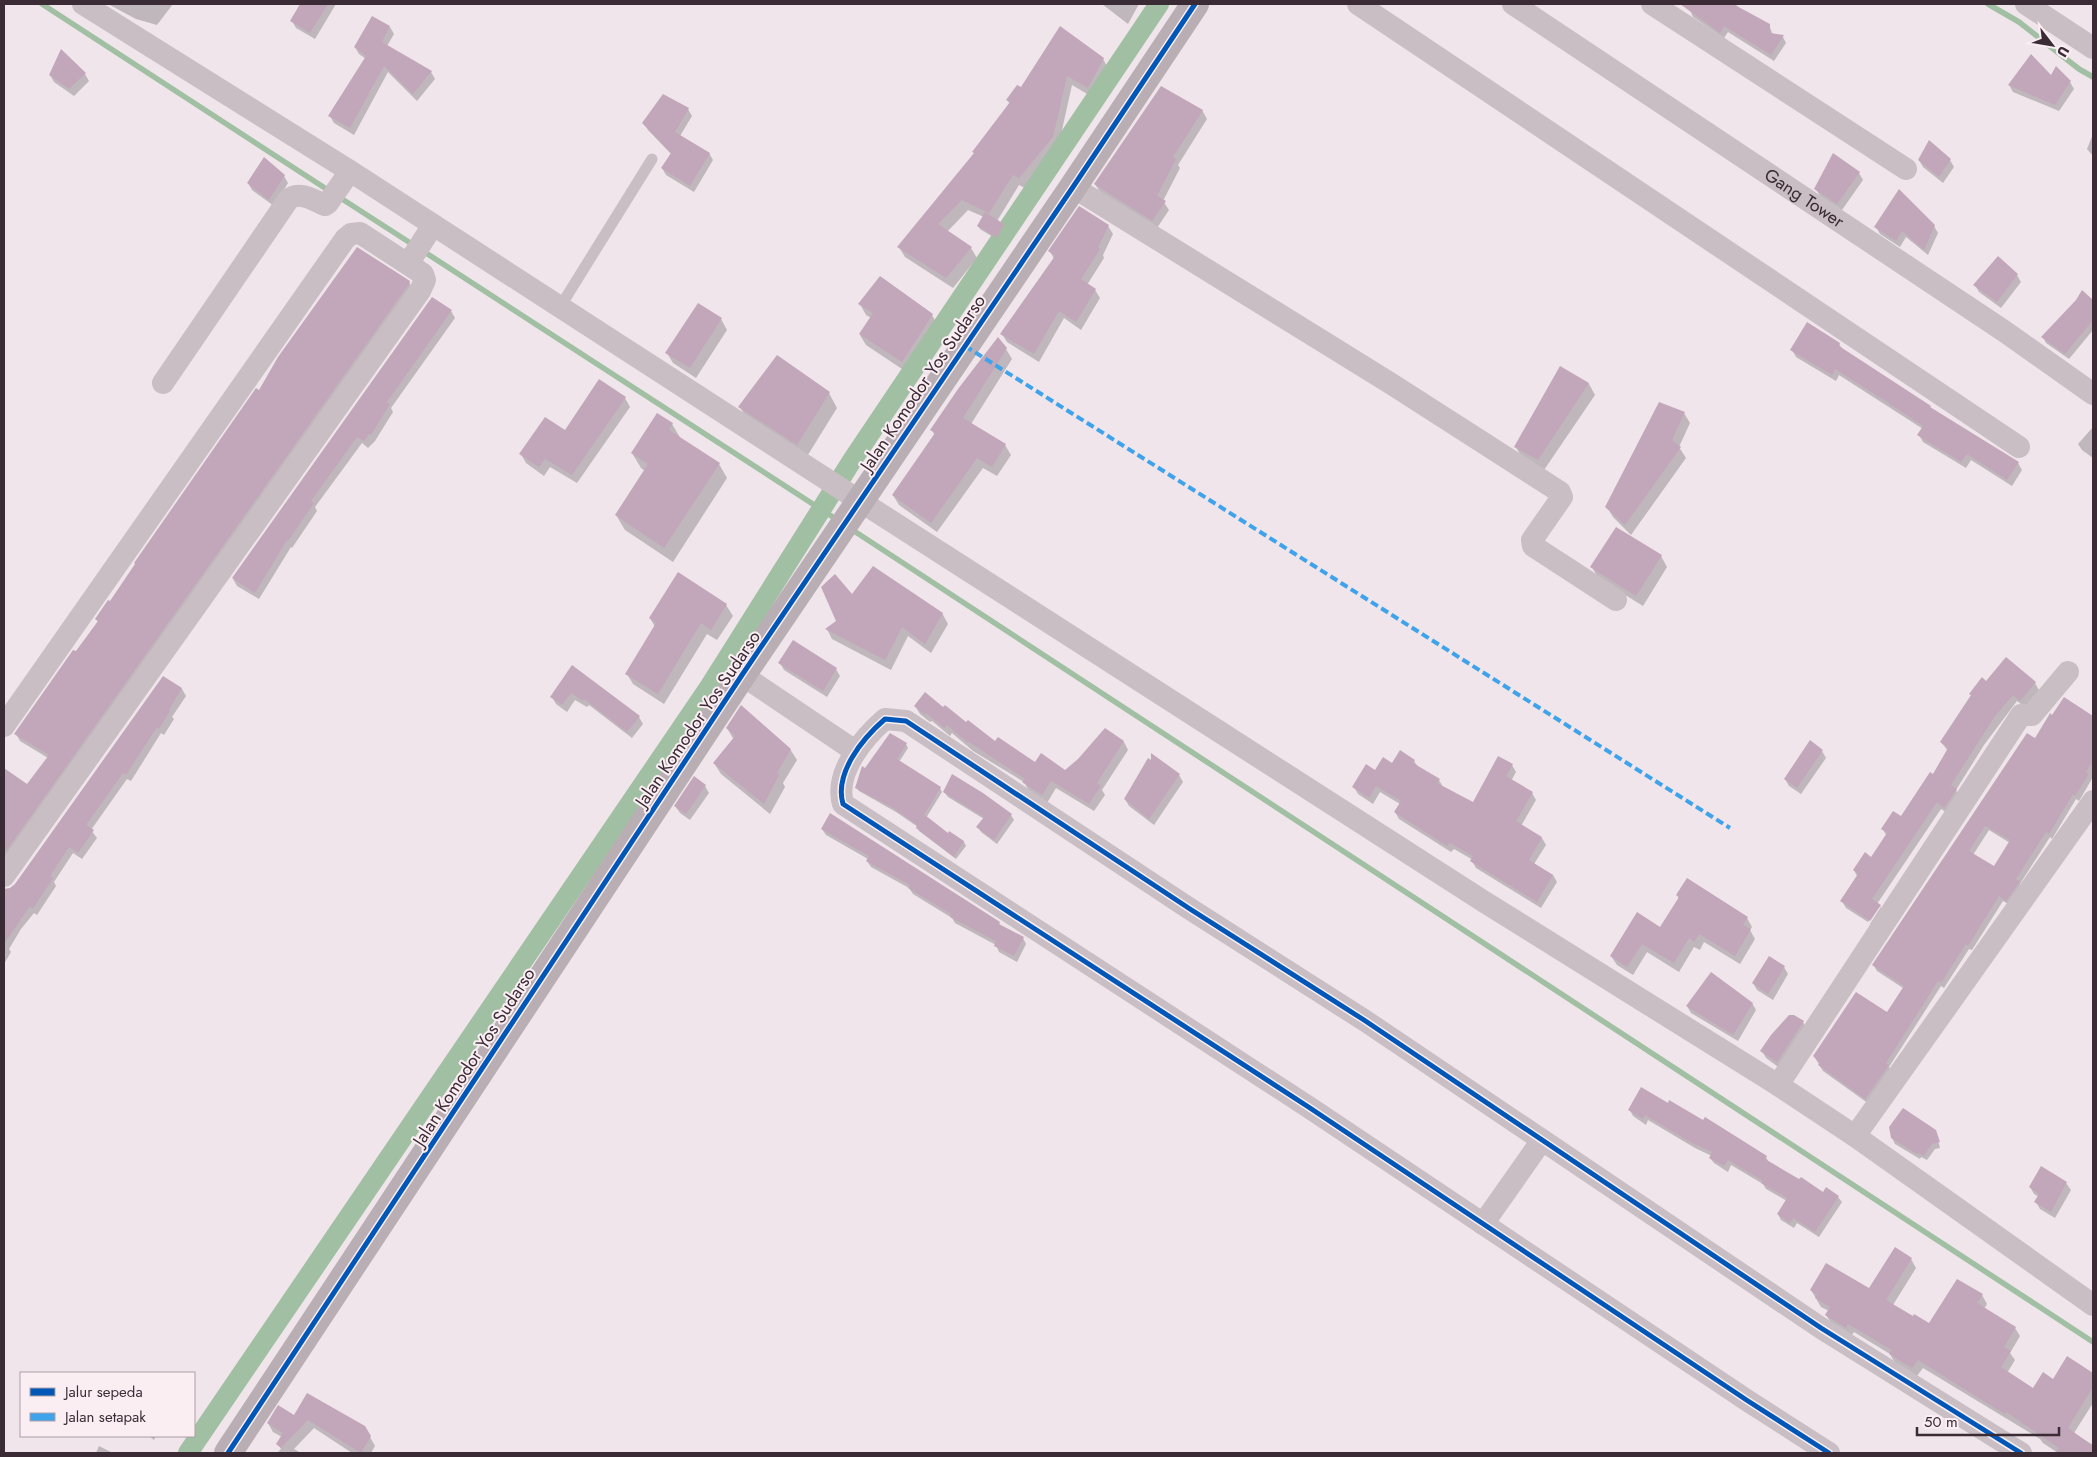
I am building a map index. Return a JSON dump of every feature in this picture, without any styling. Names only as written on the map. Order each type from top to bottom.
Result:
[{"type":"street","points":[[84,4],[348,173],[431,229],[560,307],[820,475],[854,501],[1482,901],[1778,1085],[1855,1136],[2093,1305]]},
{"type":"street","name":"Jalan Komodor Yos Sudarso","points":[[228,1453],[742,675],[833,544],[854,501],[1073,187],[1195,4]]},
{"type":"street","points":[[1358,4],[2019,446]]},
{"type":"street","name":"Gang Tower","points":[[1513,4],[2004,331],[2093,394]]},
{"type":"street","points":[[1652,4],[1906,169]]},
{"type":"street","points":[[2026,4],[2093,48]]},
{"type":"street","points":[[163,383],[288,200],[293,196],[299,195],[325,206],[348,173]]},
{"type":"street","points":[[1073,187],[1381,378],[1560,492],[1562,497],[1532,540],[1533,546],[1616,600]]},
{"type":"street","points":[[410,260],[431,229]]},
{"type":"street","points":[[4,726],[345,239],[351,234],[360,233],[410,260],[423,274],[425,280],[420,291],[4,876]]},
{"type":"street","points":[[1778,1085],[2021,715],[2032,715],[2068,672]]},
{"type":"street","points":[[742,675],[855,751]]},
{"type":"street","points":[[1829,1453],[1731,1390],[1310,1108],[844,804],[841,789],[855,751],[874,728],[885,720],[906,721],[1190,909],[1364,1020],[1821,1328],[2021,1453]]},
{"type":"street","points":[[1855,1136],[2093,801]]},
{"type":"street","points":[[1483,1224],[1542,1140]]},
{"type":"lane","points":[[560,307],[652,159]]},
{"type":"building","points":[[300,4],[328,4],[310,33],[290,21]]},
{"type":"building","points":[[1680,4],[1733,4],[1770,24],[1770,33],[1784,35],[1771,55],[1724,26],[1720,33]]},
{"type":"building","points":[[372,16],[390,26],[382,42],[432,71],[413,94],[384,66],[350,128],[328,116],[366,56],[354,47]]},
{"type":"building","points":[[1060,26],[1104,58],[1088,88],[1067,76],[1053,137],[1019,178],[1013,175],[989,213],[962,200],[938,224],[972,247],[946,278],[897,247],[974,153],[972,152],[1010,102],[1006,100],[1017,85],[1021,87]]},
{"type":"building","points":[[61,49],[86,73],[69,89],[49,75]]},
{"type":"building","points":[[2031,54],[2051,75],[2056,66],[2071,81],[2055,105],[2008,85]]},
{"type":"building","points":[[1161,86],[1203,110],[1173,157],[1176,159],[1157,196],[1166,201],[1152,221],[1094,184]]},
{"type":"building","points":[[663,94],[689,108],[675,132],[710,153],[690,186],[661,168],[671,153],[642,123]]},
{"type":"building","points":[[1929,140],[1951,159],[1939,177],[1918,160]]},
{"type":"building","points":[[1833,153],[1860,172],[1837,204],[1814,189]]},
{"type":"building","points":[[264,157],[285,175],[269,200],[247,183]]},
{"type":"building","points":[[1899,189],[1935,225],[1924,250],[1902,231],[1896,241],[1874,227]]},
{"type":"building","points":[[1079,206],[1109,225],[1098,247],[1100,249],[1081,279],[1096,289],[1076,322],[1059,311],[1034,354],[1000,334],[1055,256],[1048,251]]},
{"type":"building","points":[[985,212],[1004,224],[997,238],[977,226]]},
{"type":"building","points":[[357,247],[410,281],[409,284],[4,854],[4,768],[27,784],[49,755],[14,734],[73,650],[76,651],[98,621],[95,619],[108,600],[110,601],[134,563],[256,388],[259,390],[278,357]]},
{"type":"building","points":[[1998,256],[2018,274],[1997,302],[1973,285]]},
{"type":"building","points":[[880,276],[933,314],[902,362],[859,334],[873,313],[858,304]]},
{"type":"building","points":[[2082,290],[2093,300],[2093,320],[2065,354],[2041,337],[2076,300]]},
{"type":"building","points":[[432,297],[452,310],[387,402],[390,404],[371,435],[369,434],[364,441],[357,437],[311,501],[314,503],[287,540],[255,593],[232,578]]},
{"type":"building","points":[[698,303],[722,318],[690,368],[665,353]]},
{"type":"building","points":[[1807,322],[1840,343],[1839,346],[1930,407],[2019,462],[2007,480],[1967,454],[1961,462],[1917,435],[1923,426],[1887,402],[1835,369],[1832,375],[1790,350]]},
{"type":"building","points":[[998,337],[1007,348],[963,418],[1006,444],[992,467],[977,458],[931,523],[892,495],[935,433],[930,430],[958,389]]},
{"type":"building","points":[[777,355],[830,392],[797,445],[738,407]]},
{"type":"building","points":[[1560,366],[1589,383],[1538,460],[1514,447]]},
{"type":"building","points":[[599,379],[626,397],[572,475],[545,459],[539,467],[519,454],[545,417],[565,430]]},
{"type":"building","points":[[1659,402],[1685,412],[1672,440],[1681,447],[1625,525],[1605,507]]},
{"type":"building","points":[[657,413],[673,423],[669,430],[720,463],[664,548],[615,515],[648,464],[631,453]]},
{"type":"building","points":[[1616,527],[1662,555],[1636,596],[1590,567]]},
{"type":"building","points":[[873,566],[943,613],[925,644],[902,627],[885,660],[825,629],[836,621],[821,587],[835,574],[852,594]]},
{"type":"building","points":[[678,572],[727,604],[711,630],[701,623],[658,694],[625,674],[656,623],[649,618]]},
{"type":"building","points":[[793,640],[837,668],[823,691],[778,663]]},
{"type":"building","points":[[2006,657],[2036,682],[2020,701],[2013,695],[1995,716],[1951,785],[1957,789],[1944,808],[1937,802],[1872,899],[1881,905],[1870,921],[1840,901],[1858,874],[1853,870],[1865,852],[1871,857],[1887,833],[1881,829],[1893,811],[1901,816],[1930,772],[1933,774],[1948,748],[1940,742],[1971,695],[1969,694],[1982,677],[1986,681]]},
{"type":"building","points":[[572,665],[640,716],[627,732],[584,699],[583,701],[571,693],[562,705],[550,697]]},
{"type":"building","points":[[163,676],[182,688],[170,711],[159,729],[157,727],[126,775],[123,773],[86,825],[94,830],[78,853],[69,847],[50,876],[53,878],[33,909],[30,906],[4,944],[4,889],[10,888],[15,884]]},
{"type":"building","points":[[925,692],[943,707],[945,705],[966,722],[968,720],[995,741],[998,737],[1035,762],[1041,753],[1065,770],[1078,759],[1105,728],[1124,741],[1097,783],[1101,786],[1089,804],[1051,781],[1042,795],[1022,782],[1025,779],[968,743],[947,725],[944,728],[914,706]]},
{"type":"building","points":[[2064,697],[2093,716],[2093,761],[2086,772],[2089,774],[2075,796],[2073,794],[2049,834],[2046,832],[2016,879],[2020,882],[2006,901],[1999,896],[1968,946],[1966,944],[1941,983],[1938,981],[1886,1063],[1889,1065],[1865,1099],[1818,1065],[1820,1063],[1813,1056],[1856,992],[1887,1012],[1904,986],[1872,965],[2027,733],[2035,738],[2050,713],[2052,715]],"holes":[[[1985,826],[2010,840],[1994,866],[1969,851]]]},
{"type":"building","points":[[741,705],[791,749],[777,773],[779,775],[764,804],[713,763],[735,736],[726,728]]},
{"type":"building","points":[[890,733],[907,743],[897,759],[941,787],[921,820],[925,815],[948,833],[949,831],[964,841],[954,857],[916,828],[917,825],[893,808],[855,788],[862,766],[865,768]]},
{"type":"building","points":[[1810,740],[1823,750],[1797,788],[1784,779]]},
{"type":"building","points":[[1400,750],[1415,760],[1413,763],[1440,779],[1437,783],[1473,802],[1498,756],[1513,764],[1506,776],[1533,792],[1516,821],[1542,837],[1529,860],[1553,875],[1537,902],[1470,861],[1473,856],[1450,843],[1447,846],[1394,812],[1401,801],[1376,786],[1369,798],[1352,787],[1366,764],[1375,770],[1383,757],[1392,763]]},
{"type":"building","points":[[1151,753],[1180,774],[1149,819],[1124,799],[1148,758],[1151,760]]},
{"type":"building","points":[[952,774],[1012,814],[994,840],[976,827],[984,817],[943,792]]},
{"type":"building","points":[[694,776],[706,785],[686,814],[674,806]]},
{"type":"building","points":[[830,813],[1000,922],[999,924],[1024,937],[1014,956],[994,946],[996,941],[950,917],[951,914],[908,888],[910,885],[866,861],[869,856],[821,829]]},
{"type":"building","points":[[1687,878],[1748,917],[1743,925],[1751,929],[1735,956],[1699,934],[1694,942],[1689,938],[1674,963],[1642,944],[1627,967],[1610,956],[1637,912],[1660,927],[1679,897],[1676,895]]},
{"type":"building","points":[[1769,956],[1785,966],[1768,994],[1752,983]]},
{"type":"building","points":[[1711,972],[1753,1003],[1733,1035],[1686,1006]]},
{"type":"building","points":[[1789,1015],[1794,1015],[1804,1021],[1777,1062],[1760,1051]]},
{"type":"building","points":[[1641,1087],[1668,1103],[1669,1100],[1703,1120],[1705,1117],[1767,1156],[1765,1159],[1799,1179],[1801,1177],[1823,1192],[1826,1187],[1839,1196],[1815,1232],[1793,1218],[1790,1223],[1777,1214],[1787,1198],[1761,1183],[1763,1181],[1728,1160],[1724,1166],[1709,1158],[1712,1152],[1690,1142],[1645,1115],[1643,1119],[1628,1110]]},
{"type":"building","points":[[1903,1108],[1936,1130],[1940,1142],[1932,1144],[1924,1156],[1917,1154],[1891,1138],[1889,1127]]},
{"type":"building","points":[[2041,1166],[2067,1182],[2051,1212],[2034,1202],[2039,1194],[2029,1187]]},
{"type":"building","points":[[1895,1247],[1912,1258],[1886,1300],[1929,1323],[1957,1279],[1983,1294],[1977,1303],[2016,1327],[2004,1347],[2011,1351],[2001,1367],[2033,1388],[2043,1372],[2053,1379],[2067,1356],[2093,1373],[2093,1387],[2068,1428],[2093,1446],[2093,1453],[2055,1453],[2059,1448],[2006,1412],[2005,1414],[1993,1407],[1918,1360],[1912,1368],[1889,1354],[1892,1350],[1848,1324],[1846,1328],[1825,1315],[1830,1307],[1815,1298],[1817,1295],[1810,1290],[1826,1263],[1869,1288]]},
{"type":"building","points":[[307,1393],[365,1426],[371,1436],[361,1453],[308,1420],[281,1448],[276,1444],[283,1433],[267,1423],[278,1405],[294,1415]]},
{"type":"waterway","points":[[42,4],[331,192]]},
{"type":"waterway","points":[[188,1453],[708,689],[853,459],[1159,4]]},
{"type":"waterway","points":[[1988,4],[2019,22],[2079,69],[2093,77]]},
{"type":"waterway","points":[[339,197],[415,246]]},
{"type":"waterway","points":[[423,251],[839,521]]},
{"type":"waterway","points":[[851,529],[2093,1342]]},
{"type":"marked path","points":[[965,346],[1730,828]]},
{"type":"cycle path","points":[[228,1453],[742,675],[1195,4]]},
{"type":"cycle path","points":[[1829,1453],[1748,1401],[1310,1108],[843,804],[841,792],[843,780],[852,757],[868,736],[885,719],[906,721],[1190,909],[1364,1020],[1821,1328],[2021,1453]]}]
